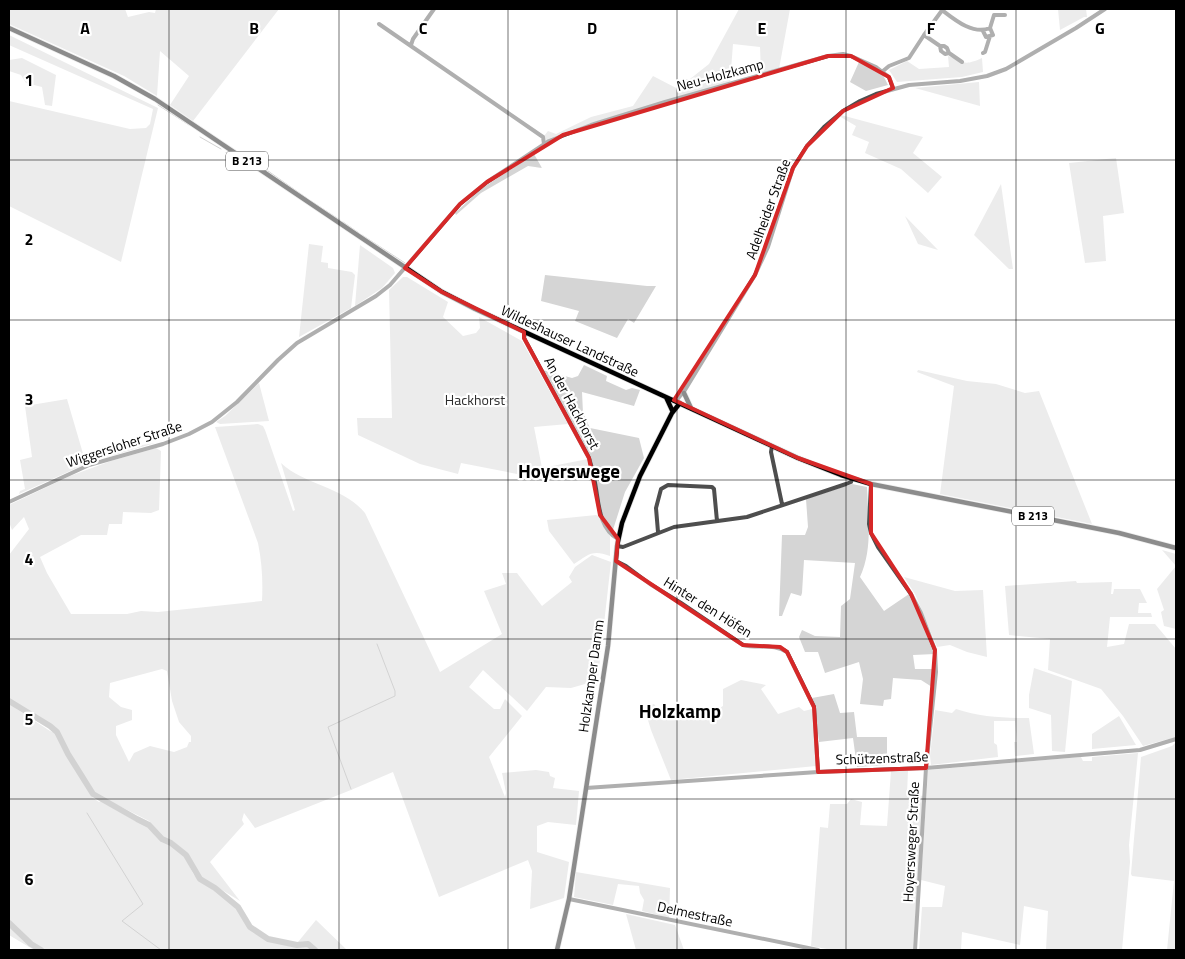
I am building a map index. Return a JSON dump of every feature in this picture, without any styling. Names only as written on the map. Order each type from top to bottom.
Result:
[{"type":"main road","name":"Wildeshauser Landstraße","points":[[9,28],[114,76],[155,100],[442,292],[798,458],[852,479],[871,484],[1119,533],[1176,548]]},
{"type":"main road","points":[[684,391],[690,408]]},
{"type":"main road","points":[[666,397],[672,412]]},
{"type":"main road","name":"Holzkamper Damm","points":[[557,950],[569,899],[608,646],[618,539],[635,487],[678,402]]},
{"type":"street","points":[[411,45],[413,39],[434,9]]},
{"type":"street","name":"Adelheider Straße","points":[[678,402],[755,275],[768,247],[793,168],[807,146],[824,126],[860,101],[894,88],[960,81],[987,76],[1006,69],[1105,9]]},
{"type":"street","points":[[894,88],[889,77],[883,71],[889,66],[909,58],[943,10],[961,25],[983,31],[990,28]]},
{"type":"street","points":[[983,52],[985,52],[990,36],[993,35],[990,28],[994,15],[1005,15]]},
{"type":"street","points":[[379,24],[543,137],[544,144]]},
{"type":"street","points":[[983,31],[986,38],[990,36]]},
{"type":"street","points":[[924,35],[940,46],[944,54],[949,53],[962,62]]},
{"type":"street","name":"Neu-Holzkamp","points":[[405,268],[460,204],[487,182],[544,144],[562,135],[665,102],[828,56],[843,54],[851,56],[883,71]]},
{"type":"street","name":"Wiggersloher Straße","points":[[9,502],[89,465],[163,444],[189,434],[212,422],[237,402],[297,343],[376,296],[390,285],[405,268]]},
{"type":"street","name":"An der Hackhorst","points":[[525,332],[525,340],[589,458],[600,515],[611,534],[618,539]]},
{"type":"street","points":[[772,446],[771,452],[782,504]]},
{"type":"street","points":[[618,546],[623,547],[674,527],[747,516],[846,484],[851,482],[852,479]]},
{"type":"street","name":"Hoyersweger Straße","points":[[871,484],[871,533],[878,547],[911,594],[921,613],[935,650],[936,672],[926,768],[915,950]]},
{"type":"street","points":[[658,532],[656,508],[662,489],[668,485],[712,487],[714,489],[717,521]]},
{"type":"street","name":"Hinter den Höfen","points":[[616,561],[743,645],[749,647],[780,647],[787,652],[814,707],[818,772]]},
{"type":"street","name":"Schützenstraße","points":[[586,788],[818,772],[926,768],[1140,750],[1176,739]]},
{"type":"street","name":"Delmestraße","points":[[569,899],[818,950]]},
{"type":"highlighted area","points":[[828,56],[851,56],[889,77],[893,88],[843,111],[807,146],[793,168],[755,275],[674,400],[798,458],[871,484],[871,533],[911,594],[935,650],[926,768],[818,772],[814,707],[787,652],[780,647],[743,645],[616,561],[618,539],[600,515],[589,458],[524,338],[524,332],[442,292],[405,268],[460,204],[487,182],[563,135]]},
{"type":"green space","points":[[9,9],[125,9],[128,17],[149,12],[155,13],[156,9],[279,9],[193,121],[170,105],[189,76],[160,51],[157,96],[124,76],[9,24]]},
{"type":"green space","points":[[739,9],[790,9],[779,69],[761,73],[760,47],[733,44],[730,83],[591,123],[546,141],[544,136],[548,131],[556,134],[591,117],[633,106],[653,76],[680,90],[686,79],[690,79],[709,64]]},
{"type":"green space","points":[[1058,9],[1086,9],[1087,17],[1060,30]]},
{"type":"green space","points":[[9,35],[158,108],[121,262],[9,206],[9,101],[130,129],[146,128],[150,124],[153,109],[9,45]]},
{"type":"green space","points":[[948,56],[967,63],[982,58],[983,72],[962,77],[897,82],[889,70],[907,61],[919,69],[949,67]]},
{"type":"green space","points":[[22,58],[56,75],[52,106],[45,105],[42,87],[26,83],[21,75],[9,71],[9,60]]},
{"type":"green space","points":[[859,62],[882,73],[888,85],[866,91],[850,82]]},
{"type":"green space","points":[[979,82],[980,106],[915,88]]},
{"type":"green space","points":[[839,116],[923,137],[913,153],[942,177],[928,193],[901,169],[865,153],[869,142],[852,135],[856,126]]},
{"type":"green space","points":[[534,154],[542,168],[528,166],[481,193],[456,215],[455,213],[481,189]]},
{"type":"green space","points":[[1116,158],[1124,213],[1103,216],[1106,261],[1085,263],[1069,163]]},
{"type":"green space","points":[[1001,184],[1013,269],[1009,269],[974,235]]},
{"type":"green space","points":[[905,216],[938,250],[918,244]]},
{"type":"green space","points":[[309,244],[323,246],[321,262],[328,263],[328,268],[352,272],[355,275],[351,308],[299,337]]},
{"type":"green space","points":[[360,245],[393,268],[395,273],[382,288],[355,306]]},
{"type":"green space","points":[[545,275],[656,286],[634,323],[628,319],[617,338],[575,321],[579,311],[541,301]]},
{"type":"green space","name":"Hackhorst","points":[[403,277],[407,277],[448,302],[443,317],[463,336],[476,333],[480,328],[479,317],[522,341],[568,424],[534,427],[542,468],[588,459],[590,473],[543,479],[461,463],[458,474],[420,464],[358,435],[357,418],[392,418],[389,290]]},
{"type":"green space","points":[[584,365],[607,376],[606,381],[626,390],[632,388],[640,390],[634,406],[582,392],[583,413],[590,428],[639,438],[644,458],[625,492],[612,533],[601,514],[590,457],[543,370],[572,378],[578,376]]},
{"type":"green space","points":[[918,370],[967,381],[996,384],[1025,393],[1039,391],[1092,524],[940,494],[954,386],[917,372]]},
{"type":"green space","points":[[259,383],[269,421],[220,424],[216,422],[225,416]]},
{"type":"green space","points":[[67,399],[84,457],[104,451],[155,443],[88,463],[19,494],[20,491],[25,489],[20,460],[32,457],[25,406]]},
{"type":"green space","points":[[258,424],[263,426],[293,511],[295,510],[281,463],[302,477],[346,497],[365,513],[440,672],[502,634],[484,591],[506,584],[502,573],[517,573],[542,606],[572,582],[569,577],[575,567],[592,555],[611,562],[597,686],[585,684],[571,688],[546,687],[527,711],[483,670],[469,687],[494,709],[500,709],[505,699],[522,716],[489,757],[505,797],[502,773],[536,770],[549,772],[550,776],[555,778],[553,788],[579,791],[576,825],[548,822],[537,826],[537,852],[569,862],[564,898],[530,909],[532,871],[528,860],[439,897],[393,772],[255,828],[244,813],[242,820],[244,824],[210,862],[240,901],[199,876],[187,854],[173,841],[164,838],[149,821],[94,793],[54,728],[43,719],[9,699],[9,555],[29,529],[24,517],[12,530],[9,522],[9,505],[70,476],[111,461],[156,448],[161,451],[159,510],[151,513],[123,512],[122,524],[109,524],[107,535],[81,535],[40,557],[71,614],[158,612],[262,601],[262,572],[258,543],[215,427]],"holes":[[[162,669],[167,671],[172,701],[179,722],[191,736],[191,742],[189,742],[187,747],[174,752],[150,746],[134,753],[129,762],[116,735],[116,726],[132,720],[132,710],[121,707],[109,697],[110,683]]]},
{"type":"green space","points":[[852,484],[867,487],[868,544],[867,555],[860,577],[884,611],[909,594],[928,632],[935,654],[913,655],[915,669],[934,669],[932,687],[921,680],[893,678],[891,699],[884,700],[883,706],[860,704],[863,679],[859,662],[825,673],[818,652],[805,652],[799,637],[802,630],[815,636],[840,637],[841,606],[850,599],[855,563],[804,560],[801,596],[791,593],[782,616],[779,616],[782,535],[805,535],[808,527],[806,499]]},
{"type":"green space","points":[[599,516],[610,536],[610,556],[594,553],[574,564],[549,531],[547,520]]},
{"type":"green space","points":[[1162,550],[1176,554],[1176,566]]},
{"type":"green space","points":[[1176,566],[1176,629],[1164,626],[1161,612],[1164,610],[1157,589]]},
{"type":"green space","points":[[904,577],[955,591],[983,590],[987,657],[950,645],[937,647],[915,594]]},
{"type":"green space","points":[[1076,581],[1077,583],[1112,582],[1111,594],[1113,594],[1114,589],[1140,589],[1147,603],[1139,603],[1138,613],[1151,613],[1152,617],[1110,617],[1107,647],[1124,644],[1129,624],[1155,624],[1176,649],[1176,737],[1143,746],[1123,716],[1101,689],[1048,670],[1050,639],[1009,635],[1005,586]]},
{"type":"green space","points":[[1034,668],[1072,681],[1065,752],[1052,751],[1051,715],[1029,708],[1029,695]]},
{"type":"green space","points":[[741,680],[766,685],[761,689],[778,714],[799,707],[804,711],[812,709],[816,766],[671,780],[644,707],[654,704],[660,712],[711,713],[723,706],[723,689]]},
{"type":"green space","points":[[834,694],[840,713],[854,712],[857,737],[887,737],[887,765],[857,767],[853,738],[819,742],[815,707],[812,698]]},
{"type":"green space","points":[[9,704],[56,733],[61,746],[93,798],[148,826],[161,841],[171,845],[184,856],[194,875],[237,908],[249,928],[267,941],[297,947],[307,946],[312,950],[34,950],[9,935]]},
{"type":"green space","points":[[956,709],[974,714],[1029,718],[1034,754],[1015,756],[1014,742],[1017,742],[1015,721],[994,721],[994,743],[997,745],[998,757],[931,765],[930,756],[935,710],[952,713]]},
{"type":"green space","points":[[1119,716],[1136,745],[1092,749],[1092,734]]},
{"type":"green space","points":[[1176,742],[1176,950],[1167,950],[1174,881],[1132,876],[1131,874],[1141,757],[1172,746]]},
{"type":"green space","points":[[1138,753],[1129,845],[1130,862],[1122,950],[1046,950],[1048,911],[1024,906],[1020,945],[962,932],[961,950],[919,950],[922,907],[942,907],[945,886],[921,880],[928,770],[1081,757],[1083,761],[1092,761],[1092,757]]},
{"type":"green space","points":[[891,771],[908,771],[907,794],[923,796],[913,950],[832,950],[811,946],[820,827],[828,828],[830,804],[847,804],[851,799],[862,802],[860,825],[887,826]]},
{"type":"green space","points":[[576,872],[670,888],[669,918],[642,911],[644,900],[639,886],[618,884],[613,905],[574,897]]},
{"type":"green space","points":[[626,914],[675,925],[684,950],[636,950]]},
{"type":"green space","points":[[316,920],[347,950],[319,950],[308,943],[302,944],[298,942]]},
{"type":"waterway","points":[[158,105],[189,125]]},
{"type":"waterway","points":[[200,137],[221,149]]},
{"type":"waterway","points":[[226,153],[242,164]]},
{"type":"waterway","points":[[251,159],[263,168]]},
{"type":"waterway","points":[[268,171],[308,199]]},
{"type":"waterway","points":[[311,201],[340,220]]},
{"type":"waterway","points":[[343,222],[359,233]]},
{"type":"waterway","points":[[362,235],[405,263]]},
{"type":"waterway","points":[[351,789],[328,727],[395,696],[395,691],[377,644]]},
{"type":"waterway","points":[[9,701],[57,732],[68,754],[93,794],[149,825],[162,839],[171,843],[186,855],[200,879],[215,888],[238,907],[250,927],[268,939],[297,945],[308,944],[315,950]]},
{"type":"waterway","points":[[87,813],[143,904],[122,921],[161,950]]},
{"type":"waterway","points":[[9,923],[31,944],[41,950]]},
{"type":"district","name":"Hoyerswege","points":[[569,471]]},
{"type":"district","name":"Holzkamp","points":[[680,711]]}]
